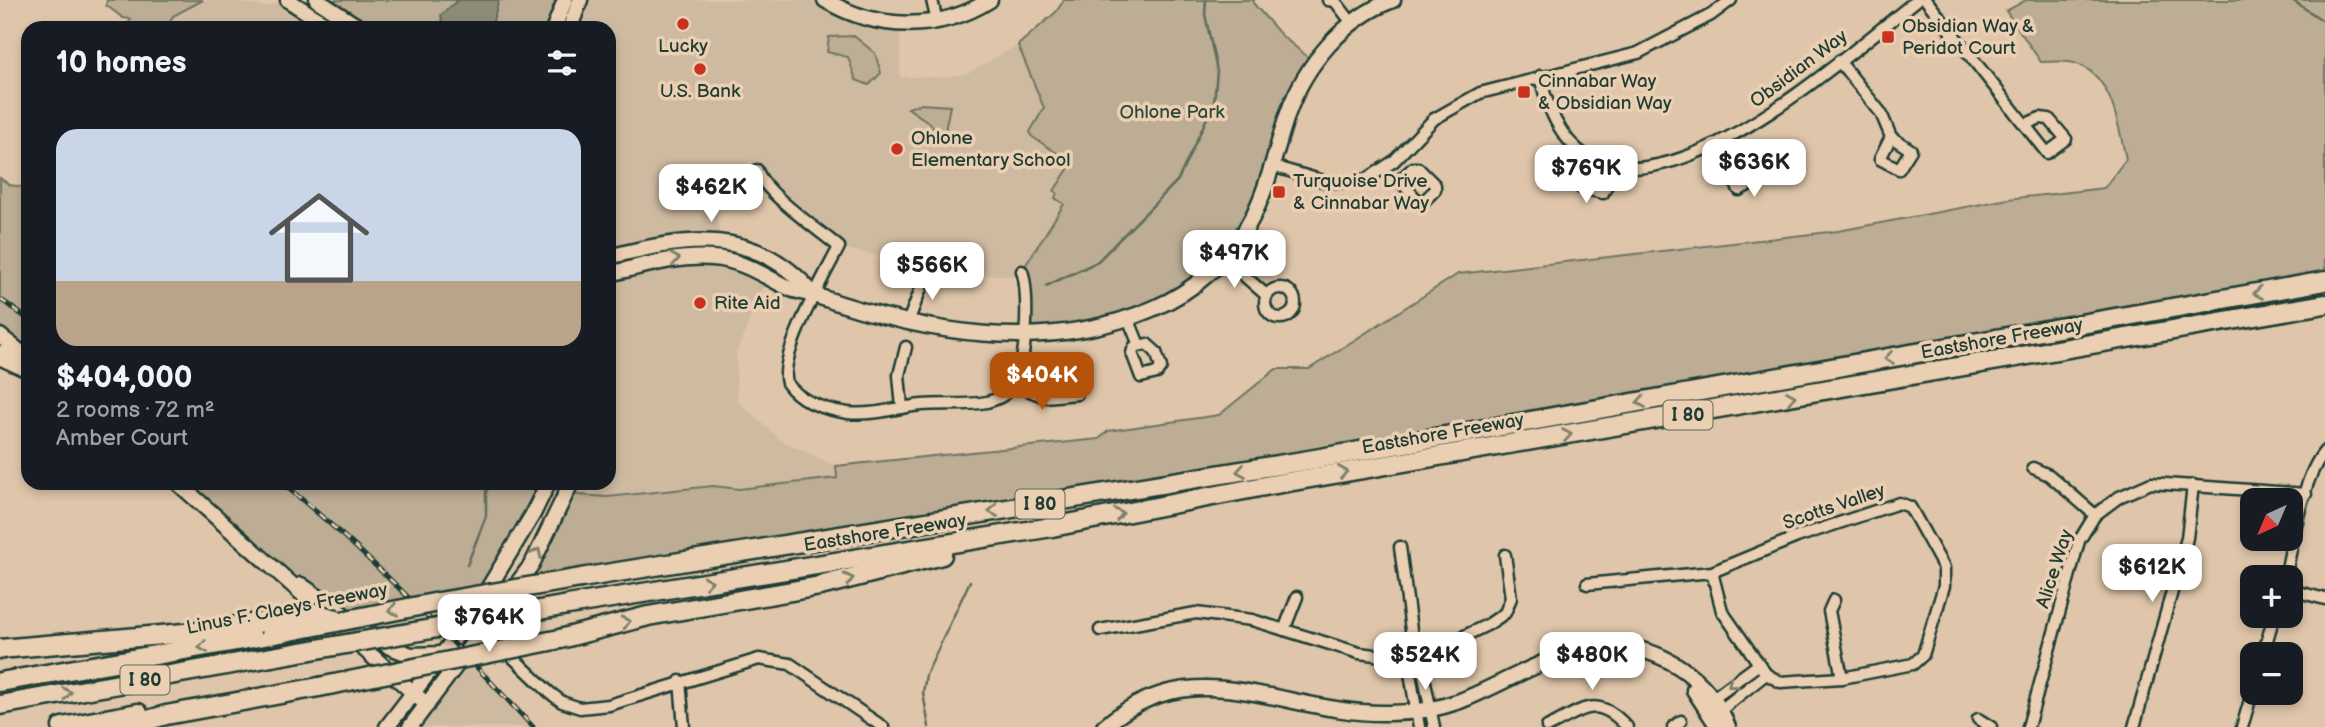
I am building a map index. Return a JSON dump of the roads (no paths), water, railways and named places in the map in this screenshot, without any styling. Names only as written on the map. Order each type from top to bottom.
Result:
[{"type":"highway","name":"Eastshore Freeway","points":[[581,579],[1309,460],[2325,281]]},
{"type":"highway","name":"Eastshore Freeway","points":[[0,705],[568,604],[1052,527],[1270,485],[2325,304]]},
{"type":"highway","points":[[0,355],[21,365]]},
{"type":"highway","points":[[123,727],[166,715],[560,639],[648,616],[820,586],[1052,527]]},
{"type":"highway","name":"Linus F. Claeys Freeway","points":[[0,682],[264,629],[314,613],[339,620],[581,579]]},
{"type":"highway","points":[[0,649],[196,632],[264,629]]},
{"type":"highway","points":[[0,643],[41,645]]},
{"type":"highway","points":[[62,727],[143,712],[166,715]]},
{"type":"street","points":[[288,0],[320,21]]},
{"type":"street","points":[[317,0],[349,21]]},
{"type":"street","points":[[557,21],[565,0]]},
{"type":"street","points":[[572,21],[580,0]]},
{"type":"street","points":[[825,0],[841,9],[880,22],[937,22],[990,0]]},
{"type":"street","points":[[932,0],[937,22]]},
{"type":"street","points":[[1333,0],[1352,23]]},
{"type":"street","points":[[616,272],[668,260],[714,258],[746,266],[792,289],[908,322],[965,332],[1024,336],[1076,331],[1128,318],[1178,296],[1225,259],[1251,220],[1289,111],[1306,75],[1327,47],[1352,23],[1393,0]]},
{"type":"street","points":[[1272,166],[1320,180],[1343,183],[1376,175],[1394,161],[1434,119],[1480,93],[1638,53],[1712,15],[1731,0]]},
{"type":"street","name":"Obsidian Way","points":[[1540,76],[1553,122],[1569,144],[1590,161],[1615,168],[1642,169],[1727,141],[1763,118],[1917,0]]},
{"type":"street","points":[[1926,0],[2026,124]]},
{"type":"street","points":[[1839,61],[1881,113],[1891,137]]},
{"type":"street","points":[[1727,141],[1733,152]]},
{"type":"street","points":[[1394,161],[1406,174]]},
{"type":"street","points":[[1590,161],[1581,188],[1603,193],[1615,168]]},
{"type":"street","points":[[757,170],[759,178],[779,197],[839,247],[814,295],[786,367],[785,377],[791,390],[805,400],[846,413],[866,414],[902,408],[983,402],[1004,396],[1015,385],[1020,373],[1026,300],[1023,271]]},
{"type":"street","points":[[616,255],[668,242],[714,241],[749,249],[774,261],[800,278],[814,295]]},
{"type":"street","points":[[1225,259],[1265,294]]},
{"type":"street","points":[[908,322],[928,271]]},
{"type":"street","points":[[1128,318],[1139,345]]},
{"type":"street","points":[[0,336],[21,352]]},
{"type":"street","points":[[902,408],[899,375],[906,347]]},
{"type":"street","points":[[1015,385],[1045,397],[1077,394]]},
{"type":"street","points":[[2288,565],[2306,494],[2318,459],[2325,451]]},
{"type":"street","points":[[2033,468],[2049,475],[2095,515]]},
{"type":"street","name":"Alice Way","points":[[2028,727],[2080,541],[2095,515],[2119,497],[2151,483],[2306,494]]},
{"type":"street","points":[[2134,727],[2187,538],[2193,485]]},
{"type":"street","points":[[186,490],[427,705]]},
{"type":"street","points":[[387,727],[471,617],[545,490]]},
{"type":"street","points":[[410,727],[532,564],[568,490]]},
{"type":"street","name":"Scotts Valley","points":[[1587,584],[1712,572],[1810,532],[1899,503],[1910,507],[1944,568],[1944,586],[1923,655],[1913,664],[1842,678],[1780,682],[1766,674]]},
{"type":"street","points":[[1400,547],[1415,660],[1422,667],[1425,718]]},
{"type":"street","points":[[254,551],[390,647],[411,655],[443,654]]},
{"type":"street","points":[[1100,630],[1196,613],[1252,620],[1359,653],[1415,660],[1489,624],[1505,612],[1511,598],[1505,555]]},
{"type":"street","points":[[1712,572],[1722,611],[1766,674],[1714,711]]},
{"type":"street","points":[[2303,593],[2325,599]]},
{"type":"street","points":[[1284,630],[1297,597]]},
{"type":"street","points":[[1834,600],[1829,611],[1842,678]]},
{"type":"street","points":[[471,617],[549,692],[562,702],[580,708],[609,705],[680,681],[759,659],[790,664],[883,727]]},
{"type":"street","points":[[1116,727],[1148,705],[1200,694],[1230,696],[1282,709],[1336,718],[1388,721],[1425,718],[1563,655],[1591,647],[1622,646],[1650,651],[1677,665],[1728,727]]},
{"type":"street","points":[[1714,711],[1759,664]]},
{"type":"street","points":[[680,681],[684,727]]},
{"type":"street","points":[[1104,727],[1145,698],[1170,690],[1199,686],[1231,688],[1284,702],[1425,718]]},
{"type":"street","points":[[2242,727],[2248,705]]},
{"type":"street","points":[[1547,727],[1588,708],[1600,706],[1612,711],[1627,727]]},
{"type":"street","points":[[1978,719],[1991,727]]},
{"type":"waterway","points":[[1046,286],[1097,262],[1178,180],[1214,103],[1217,71],[1205,14],[1206,0]]},
{"type":"waterway","points":[[2292,0],[2325,22]]},
{"type":"waterway","points":[[467,565],[486,516],[487,490]]},
{"type":"waterway","points":[[929,727],[923,693],[926,675],[970,581]]},
{"type":"railway","points":[[0,299],[21,314]]},
{"type":"railway","points":[[290,490],[380,570],[533,727]]},
{"type":"place","name":"Lucky","points":[[683,24]]},
{"type":"place","name":"Obsidian Way & Peridot Court","points":[[1888,37]]},
{"type":"place","name":"U.S. Bank","points":[[700,69]]},
{"type":"place","name":"Cinnabar Way & Obsidian Way","points":[[1524,92]]},
{"type":"place","name":"Ohlone Elementary School","points":[[897,149]]},
{"type":"place","name":"Turquoise Drive & Cinnabar Way","points":[[1279,192]]},
{"type":"place","name":"Rite Aid","points":[[700,303]]},
{"type":"park label","name":"Ohlone Park","points":[[1172,112]]}]
